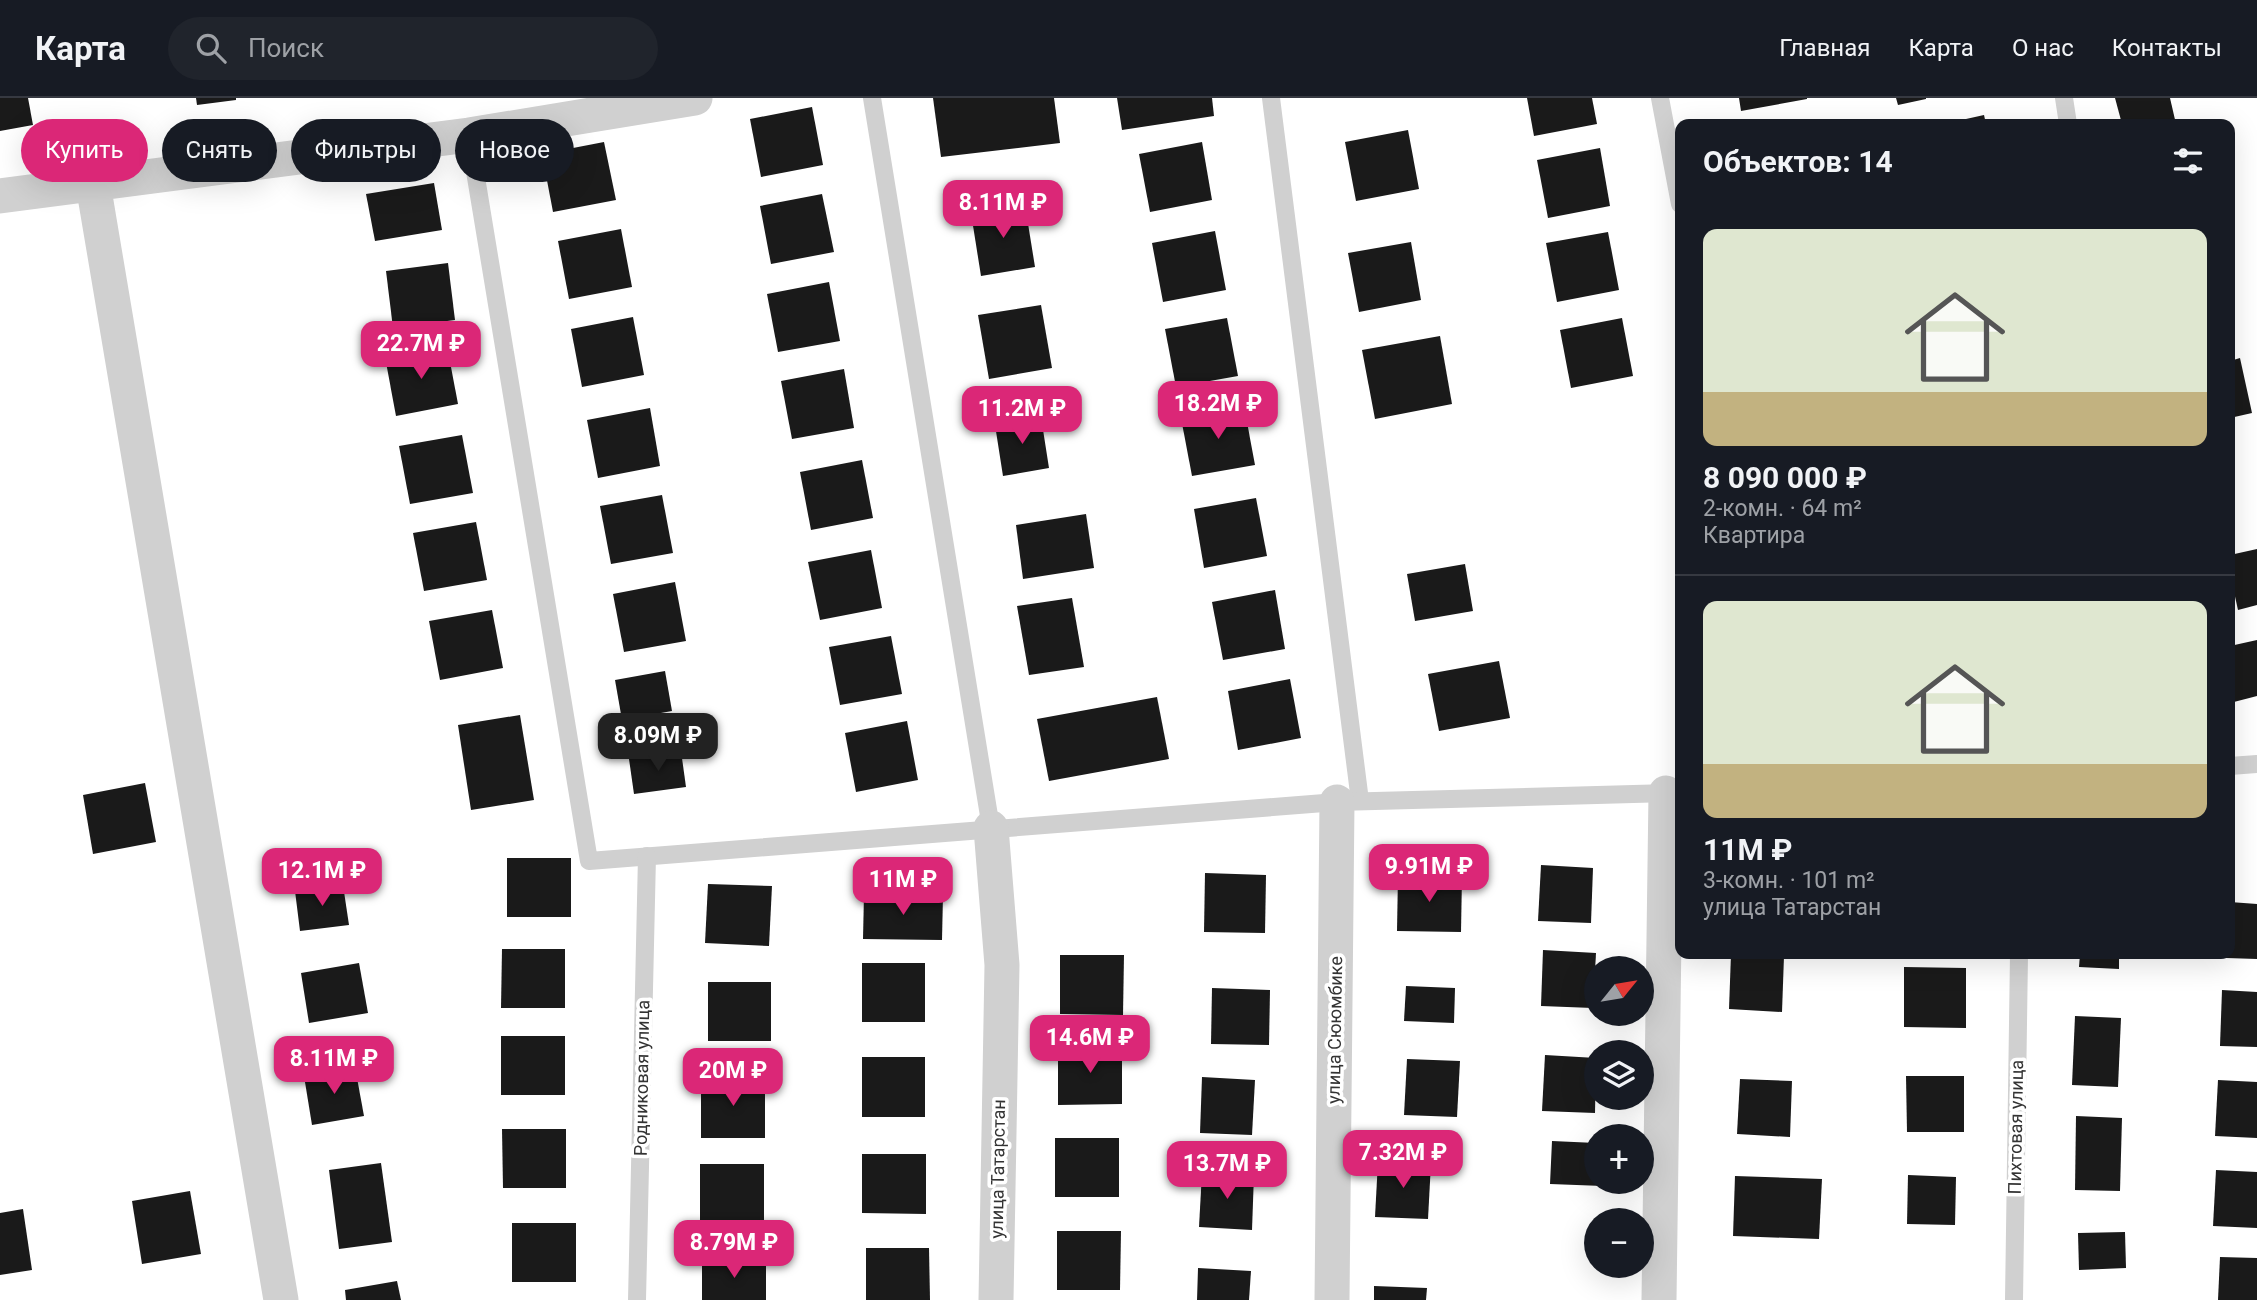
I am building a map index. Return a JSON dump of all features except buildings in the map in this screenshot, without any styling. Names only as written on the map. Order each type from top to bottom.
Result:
[{"type":"street","points":[[567,119],[695,98]]},
{"type":"street","points":[[0,196],[455,137]]},
{"type":"street","points":[[93,184],[281,1300]]},
{"type":"street","points":[[1659,1300],[1673,793]]},
{"type":"street","name":"улица Сююмбике","points":[[1332,1300],[1349,801]]},
{"type":"street","name":"улица Татарстан","points":[[991,828],[1002,965],[996,1300]]},
{"type":"lane","points":[[872,98],[991,828]]},
{"type":"lane","points":[[1271,98],[1349,801]]},
{"type":"lane","points":[[1660,98],[1675,178]]},
{"type":"lane","points":[[2064,98],[2067,119]]},
{"type":"lane","points":[[477,182],[589,861],[1349,801],[1673,793]]},
{"type":"lane","points":[[2235,766],[2257,764]]},
{"type":"lane","name":"Родниковая улица","points":[[637,1300],[647,856]]},
{"type":"lane","name":"Пихтовая улица","points":[[2014,1300],[2019,959]]}]
